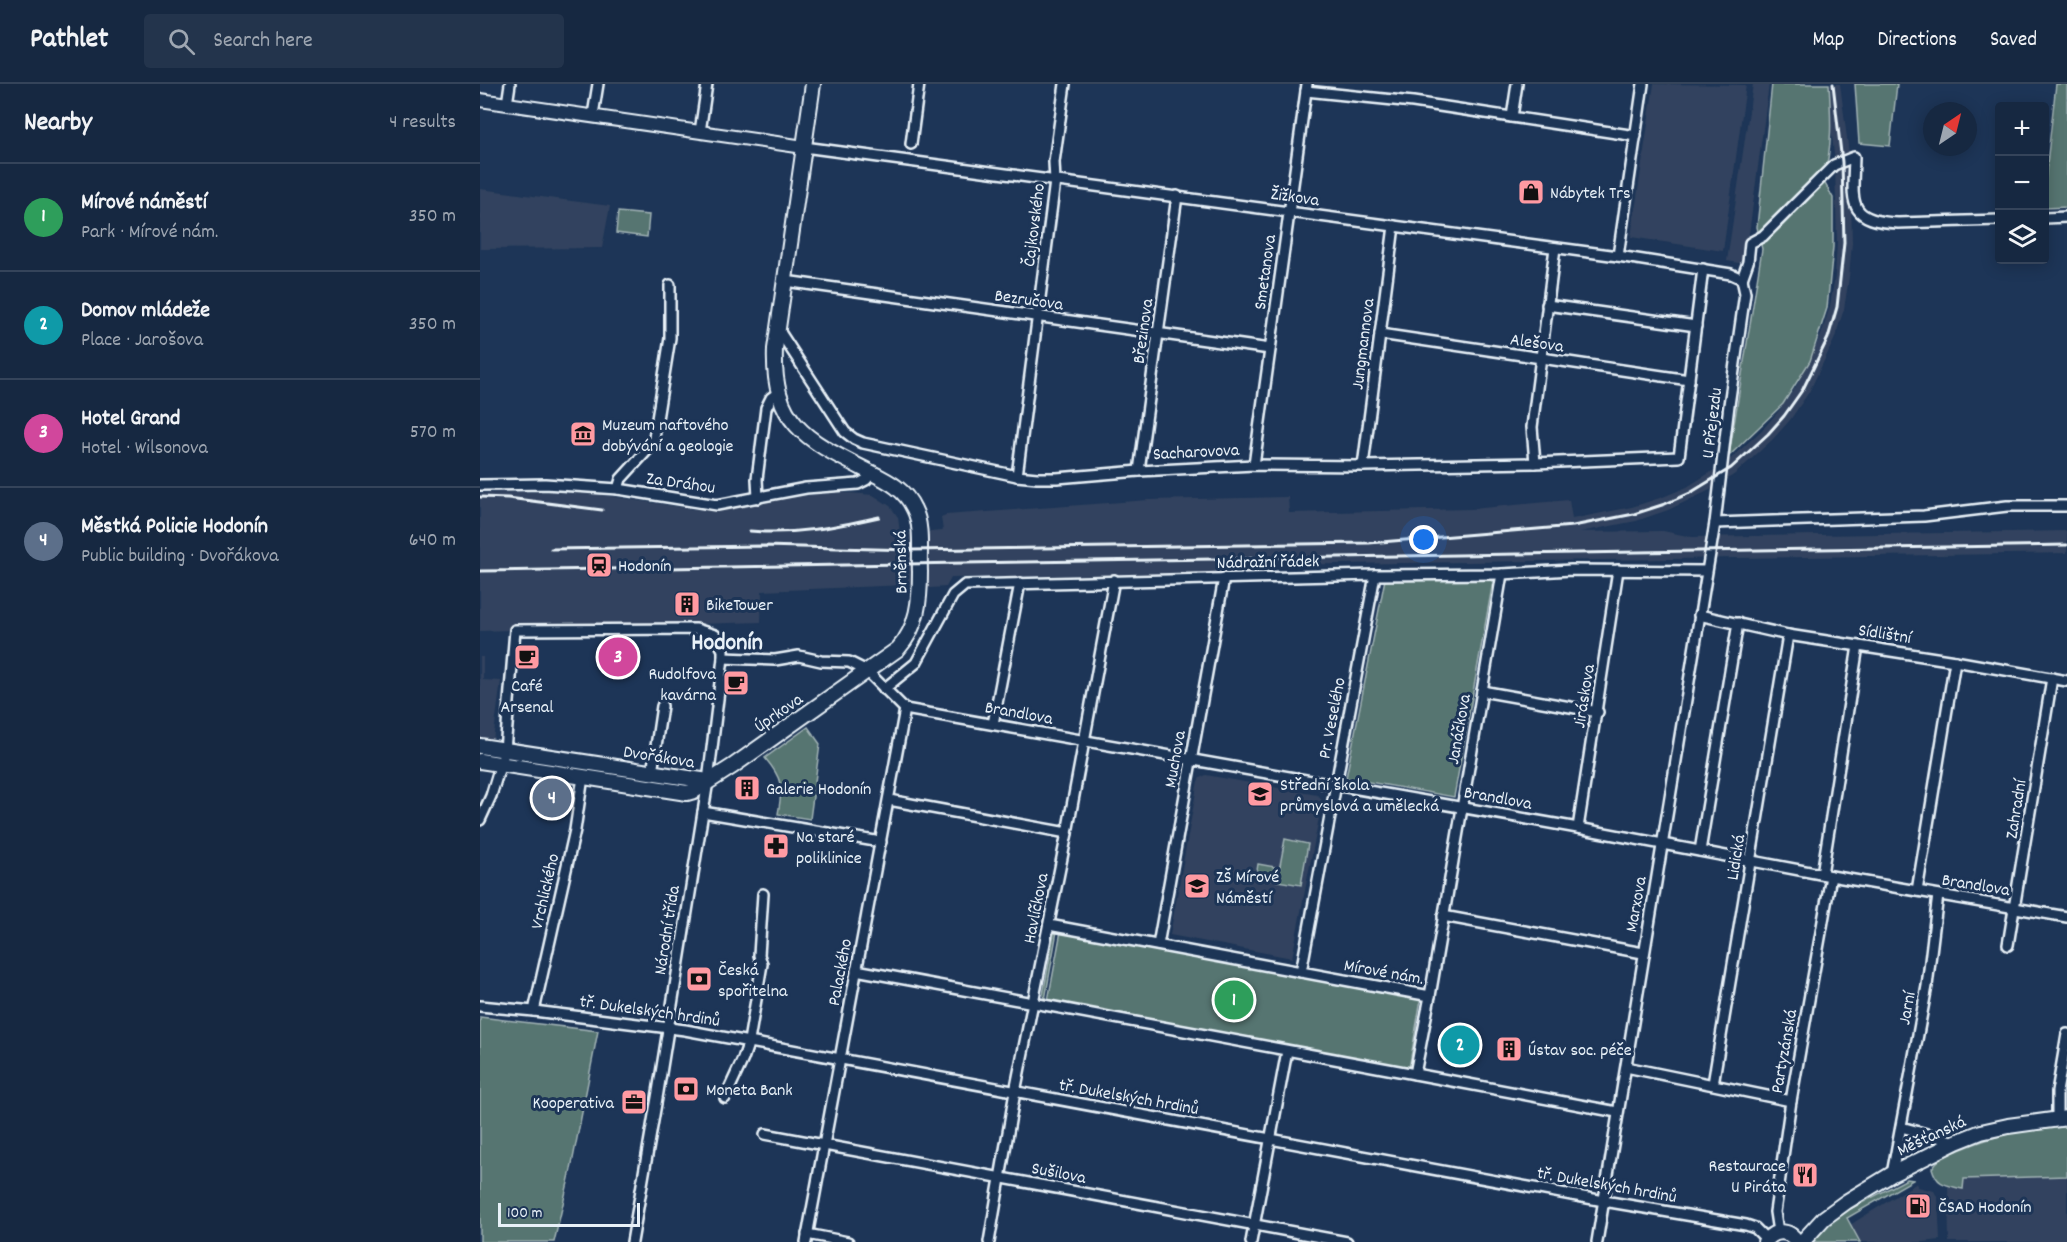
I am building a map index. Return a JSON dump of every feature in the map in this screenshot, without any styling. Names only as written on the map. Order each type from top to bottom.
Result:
[{"type":"main road","name":"Brněnská","points":[[813,84],[774,365],[778,393],[790,418],[810,439],[897,487],[906,495],[916,512],[919,534],[920,588],[916,617],[898,649],[867,671]]},
{"type":"main road","name":"Úprkova","points":[[708,781],[733,766],[867,671]]},
{"type":"main road","name":"Dvořákova","points":[[480,746],[708,781]]},
{"type":"main road","name":"Dvořákova","points":[[480,761],[687,793],[708,781]]},
{"type":"main road","name":"Měšťanská","points":[[1783,1238],[1824,1218],[1892,1174],[1956,1142],[1981,1132],[2008,1126],[2062,1119]]},
{"type":"street","points":[[507,104],[510,84]]},
{"type":"street","points":[[593,115],[598,84]]},
{"type":"street","points":[[700,132],[707,84]]},
{"type":"street","points":[[911,144],[919,84]]},
{"type":"street","name":"Čajkovského","points":[[1017,476],[1055,182],[1054,162],[1065,84]]},
{"type":"street","points":[[1512,117],[1516,84]]},
{"type":"street","points":[[1618,256],[1643,84]]},
{"type":"street","points":[[1307,87],[1636,136]]},
{"type":"street","name":"Smetanova","points":[[1254,465],[1307,87]]},
{"type":"street","points":[[480,100],[804,147]]},
{"type":"street","name":"Žižkova","points":[[804,147],[1618,256],[1731,274],[1742,279]]},
{"type":"street","points":[[1742,279],[1748,262],[1750,243],[1763,236],[1834,165],[1854,158],[1853,198],[1860,213],[1869,219],[1898,223],[1995,220]]},
{"type":"street","name":"Březinova","points":[[1139,471],[1177,196]]},
{"type":"street","points":[[2049,218],[2067,218]]},
{"type":"street","name":"Jungmannova","points":[[1363,466],[1394,226]]},
{"type":"street","points":[[1535,463],[1532,427],[1555,248]]},
{"type":"street","points":[[1689,380],[1704,269]]},
{"type":"street","name":"U Přejezdu","points":[[1706,571],[1715,523],[1745,293],[1742,279]]},
{"type":"street","name":"Bezručova","points":[[785,281],[1270,349]]},
{"type":"street","points":[[618,489],[621,479],[653,444],[670,338],[670,285]]},
{"type":"street","points":[[1547,305],[1696,326]]},
{"type":"street","name":"Sacharovova","points":[[778,329],[845,432],[854,439],[863,443],[1017,476],[1057,478],[1254,465],[1535,463],[1679,457],[1689,380]]},
{"type":"street","name":"Alešova","points":[[1380,334],[1689,380]]},
{"type":"street","points":[[758,498],[757,479],[766,408],[771,398],[778,393]]},
{"type":"street","name":"Za Dráhou","points":[[480,485],[545,484],[618,489],[705,505],[727,504],[806,488],[858,484],[872,473]]},
{"type":"street","points":[[1715,523],[1924,516],[2007,506],[2067,506]]},
{"type":"street","name":"Nádražní řádek","points":[[884,689],[916,663],[953,595],[961,586],[970,584],[1502,574],[1571,570],[1706,571]]},
{"type":"street","name":"Jiráskova","points":[[1578,828],[1598,711],[1618,570]]},
{"type":"street","name":"Marxova","points":[[1597,1242],[1706,571]]},
{"type":"street","name":"Janáčkova","points":[[1430,996],[1502,574]]},
{"type":"street","name":"Pr. Veselého","points":[[1301,972],[1375,575]]},
{"type":"street","name":"Muchova","points":[[1158,945],[1224,578]]},
{"type":"street","name":"Havlíčkova","points":[[989,1242],[1015,1092],[1114,580]]},
{"type":"street","points":[[993,724],[1020,583]]},
{"type":"street","name":"Sídlištní","points":[[1699,615],[1788,635],[2067,681]]},
{"type":"street","points":[[1700,851],[1738,623]]},
{"type":"street","points":[[480,820],[502,765],[505,750],[515,630],[696,629],[715,635],[723,650],[723,658],[775,660],[799,656],[821,662],[849,662],[867,671],[904,709]]},
{"type":"street","name":"Lidická","points":[[1713,1084],[1788,635]]},
{"type":"street","name":"Partyzánská","points":[[1783,1238],[1775,1212],[1858,646]]},
{"type":"street","name":"Národní třída","points":[[632,1242],[708,781],[723,658]]},
{"type":"street","points":[[1917,891],[1955,661]]},
{"type":"street","name":"Zahradní","points":[[2008,945],[2016,908],[2052,678]]},
{"type":"street","points":[[1482,691],[1598,711]]},
{"type":"street","points":[[652,772],[662,705]]},
{"type":"street","name":"Brandlova","points":[[904,709],[2067,917]]},
{"type":"street","name":"Palackého","points":[[807,1238],[904,709]]},
{"type":"street","name":"Vrchlického","points":[[534,1011],[575,830],[583,777]]},
{"type":"street","points":[[889,800],[1066,833]]},
{"type":"street","points":[[703,812],[881,842]]},
{"type":"street","points":[[725,1098],[743,1059],[748,1041],[762,964],[759,955],[763,894]]},
{"type":"street","name":"Jarní","points":[[1892,1174],[1927,986],[1938,895]]},
{"type":"street","points":[[1443,916],[1643,953]]},
{"type":"street","name":"Mírové nám.","points":[[1049,925],[1430,996],[1415,1074]]},
{"type":"street","points":[[856,970],[1617,1112]]},
{"type":"street","name":"tř. Dukelských hrdinů","points":[[480,1006],[667,1027],[748,1041],[1604,1201],[1746,1225],[1783,1238]]},
{"type":"street","points":[[2062,1119],[2057,1092],[2067,1034]]},
{"type":"street","points":[[1251,1242],[1287,1051]]},
{"type":"street","points":[[1626,1067],[1791,1101]]},
{"type":"street","points":[[1901,1127],[1956,1142]]},
{"type":"street","name":"Sušilova","points":[[765,1134],[1347,1242]]},
{"type":"street","points":[[807,1238],[848,1242]]},
{"type":"shaded area","points":[[1654,84],[1746,85],[1723,251],[1631,237]]},
{"type":"shaded area","points":[[1753,84],[1769,84],[1745,264],[1727,261]]},
{"type":"shaded area","points":[[1826,84],[1840,84],[1850,161],[1852,243],[1844,309],[1834,340],[1809,392],[1790,420],[1773,439],[1735,474],[1712,489],[1668,510],[1636,521],[1580,532],[1663,531],[1692,537],[2067,531],[2067,553],[1274,565],[1259,573],[951,578],[946,587],[914,589],[913,585],[906,585],[762,591],[761,622],[480,631],[480,493],[551,491],[596,494],[694,509],[725,510],[779,498],[839,492],[873,495],[890,506],[898,517],[900,534],[943,531],[941,517],[946,515],[1149,500],[1288,497],[1289,513],[1472,509],[1569,500],[1572,519],[1632,507],[1663,497],[1687,487],[1727,462],[1763,429],[1797,385],[1821,335],[1830,306],[1837,243],[1835,162]]},
{"type":"shaded area","points":[[480,189],[610,206],[602,248],[480,249]]},
{"type":"shaded area","points":[[480,657],[483,657],[483,680],[501,681],[493,740],[480,737]]},
{"type":"shaded area","points":[[1206,775],[1320,797],[1322,802],[1292,958],[1170,935],[1198,781]]},
{"type":"shaded area","points":[[2067,1175],[2067,1242],[1949,1242],[1948,1185],[1963,1189],[1963,1179]]},
{"type":"shaded area","points":[[1917,1183],[1918,1187],[1934,1191],[1938,1199],[1940,1240],[1860,1242],[1850,1225]]},
{"type":"green space","points":[[1772,84],[1829,84],[1830,144],[1823,180],[1833,198],[1833,247],[1827,308],[1810,361],[1783,404],[1729,456],[1762,249],[1757,227]]},
{"type":"green space","points":[[1855,84],[1897,84],[1890,146],[1859,143]]},
{"type":"green space","points":[[2056,84],[2067,84],[2067,207],[2049,208],[2049,146]]},
{"type":"green space","points":[[618,212],[649,215],[647,237],[616,233]]},
{"type":"green space","points":[[1494,576],[1454,797],[1346,778],[1385,579]]},
{"type":"green space","points":[[808,727],[820,744],[810,819],[778,814],[781,797],[780,784],[765,758]]},
{"type":"green space","points":[[1285,839],[1308,844],[1301,885],[1277,881]]},
{"type":"green space","points":[[1258,864],[1275,867],[1272,880],[1256,877]]},
{"type":"green space","points":[[1057,931],[1045,1000],[1043,995],[1054,934]]},
{"type":"green space","points":[[1061,931],[1421,999],[1409,1069],[1048,1001]]},
{"type":"green space","points":[[480,1017],[598,1031],[554,1242],[480,1242]]},
{"type":"green space","points":[[2067,1125],[2067,1176],[1964,1179],[1963,1189],[1940,1182],[1934,1174],[1932,1168],[1937,1162],[1973,1144],[2025,1130]]},
{"type":"green space","points":[[1907,1179],[1913,1180],[1847,1218],[1860,1242],[1806,1242],[1831,1219]]},
{"type":"railway","points":[[551,549],[764,546],[911,550],[1369,543],[1573,526],[1634,514],[1665,504],[1690,493],[1731,468],[1768,434],[1803,389],[1828,338],[1837,307],[1844,243],[1842,162],[1833,84]]},
{"type":"railway","points":[[480,497],[508,498],[602,510]]},
{"type":"railway","points":[[750,531],[800,531],[879,517]]},
{"type":"railway","points":[[480,571],[2067,545]]},
{"type":"place","name":"Nábytek Trs","points":[[1531,192]]},
{"type":"place","name":"Muzeum naftového dobývání a geologie","points":[[583,434]]},
{"type":"place","name":"Hodonín","points":[[599,565]]},
{"type":"place","name":"BikeTower","points":[[687,604]]},
{"type":"place","name":"Café Arsenal","points":[[527,657]]},
{"type":"place","name":"Hotel Grand","points":[[618,657]]},
{"type":"place","name":"Rudolfova kavárna","points":[[736,683]]},
{"type":"place","name":"Galerie Hodonín","points":[[747,788]]},
{"type":"place","name":"Střední škola průmyslová a umělecká","points":[[1260,794]]},
{"type":"place","name":"Městká Policie Hodonín","points":[[552,798]]},
{"type":"place","name":"Na staré poliklinice","points":[[776,846]]},
{"type":"place","name":"ZŠ Mírové Náměstí","points":[[1197,886]]},
{"type":"place","name":"Česká spořitelna","points":[[699,979]]},
{"type":"place","name":"Mírové náměstí","points":[[1234,1000]]},
{"type":"place","name":"Domov mládeže","points":[[1460,1045]]},
{"type":"place","name":"Ústav soc. péče","points":[[1509,1049]]},
{"type":"place","name":"Moneta Bank","points":[[686,1089]]},
{"type":"place","name":"Kooperativa","points":[[634,1102]]},
{"type":"place","name":"Restaurace U Piráta","points":[[1805,1175]]},
{"type":"place","name":"ČSAD Hodonín","points":[[1918,1206]]},
{"type":"district","name":"Hodonín","points":[[727,641]]}]
